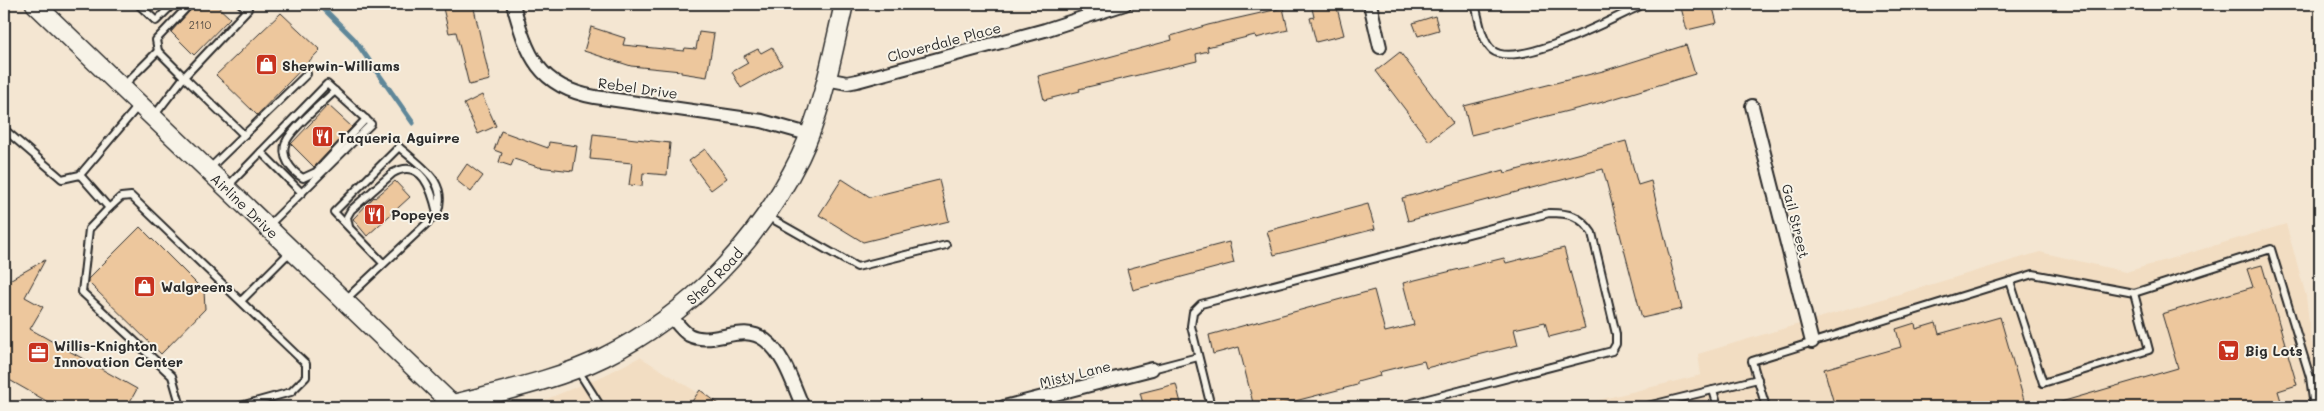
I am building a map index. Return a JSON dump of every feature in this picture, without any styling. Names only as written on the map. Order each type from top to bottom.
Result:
[{"type":"street","name":"Rebel Drive","points":[[513,4],[530,55],[545,75],[563,89],[574,93],[762,121],[808,134]]},
{"type":"street","name":"Shed Road","points":[[450,406],[552,377],[603,357],[645,335],[711,281],[728,263],[766,215],[800,156],[826,79],[844,4]]},
{"type":"street","name":"Cloverdale Place","points":[[826,79],[847,82],[857,81],[1045,30],[1125,4]]},
{"type":"street","points":[[1370,4],[1380,47]]},
{"type":"street","name":"Airline Drive","points":[[40,5],[450,406]]},
{"type":"street","name":"Gail Street","points":[[1752,106],[1812,342]]},
{"type":"street","points":[[670,315],[690,335],[702,338],[745,332],[765,339],[780,357],[803,407]]},
{"type":"street","name":"Misty Lane","points":[[1004,407],[1152,369]]},
{"type":"lane","points":[[138,4],[156,21],[172,4]]},
{"type":"lane","points":[[190,4],[156,40],[158,51],[244,135]]},
{"type":"lane","points":[[153,117],[184,77],[248,10],[242,4]]},
{"type":"lane","points":[[1475,4],[1486,42],[1495,52],[1510,55],[1560,43],[1638,8]]},
{"type":"lane","points":[[122,87],[158,51]]},
{"type":"lane","points":[[208,170],[308,74]]},
{"type":"lane","points":[[227,188],[327,84],[366,119],[371,124],[268,227]]},
{"type":"lane","points":[[335,91],[286,140],[284,153],[297,174],[303,178],[316,172],[366,119]]},
{"type":"lane","points":[[4,129],[62,180],[80,175],[140,104]]},
{"type":"lane","points":[[344,301],[438,214],[441,196],[439,185],[399,147],[334,212],[383,263]]},
{"type":"lane","points":[[261,152],[302,193]]},
{"type":"lane","points":[[350,228],[347,217],[351,210],[393,173],[401,169],[409,168],[422,176],[431,190],[438,214]]},
{"type":"lane","points":[[80,175],[109,208]]},
{"type":"lane","points":[[181,407],[172,376],[82,292],[89,230],[121,197],[131,196],[306,364],[308,371],[306,377],[291,392],[237,407]]},
{"type":"lane","points":[[1211,407],[1192,333],[1192,316],[1194,310],[1201,304],[1549,213],[1576,215],[1586,224],[1592,233],[1616,334],[1616,344],[1612,350],[1397,407]]},
{"type":"lane","points":[[766,215],[857,266],[946,245]]},
{"type":"lane","points":[[1766,407],[1752,361],[1812,342],[2033,274],[2134,293],[2271,249],[2310,378],[2314,407]]},
{"type":"lane","points":[[241,301],[292,250]]},
{"type":"lane","points":[[2010,281],[2043,383],[2149,350],[2134,293]]},
{"type":"lane","points":[[1152,369],[1198,358]]},
{"type":"lane","points":[[576,368],[601,407]]},
{"type":"lane","points":[[1644,407],[1758,378]]},
{"type":"lane","points":[[1713,390],[1718,407]]},
{"type":"shaded area","points":[[2286,224],[2306,296],[2311,340],[2320,369],[2320,407],[1570,407],[1701,375],[1698,354],[2040,252],[2126,272]]},
{"type":"shaded area","points":[[640,357],[721,407],[535,407],[547,399],[605,375]]},
{"type":"building","points":[[196,4],[215,4],[230,18],[194,55],[171,32]]},
{"type":"building","points":[[442,4],[473,4],[490,80],[469,85],[456,32],[449,33]]},
{"type":"building","points":[[1311,4],[1336,4],[1344,35],[1316,42],[1310,18],[1314,17]]},
{"type":"building","points":[[1680,4],[1712,4],[1717,23],[1687,30]]},
{"type":"building","points":[[1283,8],[1288,30],[1256,38],[1255,35],[1207,47],[1208,51],[1196,54],[1197,61],[1079,89],[1080,91],[1044,100],[1038,76],[1172,40],[1171,36],[1208,25]]},
{"type":"building","name":"Sherwin-Williams","points":[[281,13],[320,50],[257,115],[216,75]]},
{"type":"building","points":[[1435,16],[1439,30],[1418,36],[1413,23]]},
{"type":"building","points":[[591,27],[625,38],[623,45],[684,51],[685,48],[696,49],[699,32],[714,34],[707,77],[681,73],[681,71],[631,66],[584,51]]},
{"type":"building","points":[[1686,45],[1695,74],[1596,104],[1471,135],[1464,106],[1603,71]]},
{"type":"building","points":[[772,47],[782,65],[741,88],[732,72],[748,63],[744,56],[758,49],[761,53]]},
{"type":"building","points":[[1400,52],[1453,123],[1429,141],[1376,71]]},
{"type":"building","points":[[482,95],[496,126],[478,134],[464,104]]},
{"type":"building","name":"Taqueria Aguirre","points":[[328,105],[352,127],[314,167],[291,144]]},
{"type":"building","points":[[501,131],[548,148],[549,142],[577,146],[573,171],[538,167],[514,159],[511,166],[499,162],[502,153],[494,150]]},
{"type":"building","points":[[593,134],[670,143],[667,175],[643,173],[642,186],[629,185],[632,163],[590,159]]},
{"type":"building","points":[[1626,141],[1638,185],[1651,181],[1682,309],[1642,318],[1603,169],[1408,221],[1402,198],[1504,170],[1505,173]]},
{"type":"building","points":[[705,149],[727,178],[711,190],[689,161]]},
{"type":"building","points":[[467,164],[483,176],[471,192],[456,180]]},
{"type":"building","points":[[842,179],[870,197],[939,180],[949,221],[863,242],[819,215]]},
{"type":"building","name":"Popeyes","points":[[395,181],[410,197],[367,236],[353,219],[374,197]]},
{"type":"building","points":[[1368,204],[1375,229],[1274,255],[1267,231]]},
{"type":"building","name":"Walgreens","points":[[140,227],[204,291],[205,309],[161,354],[88,282],[88,279]]},
{"type":"building","points":[[1229,242],[1234,263],[1133,290],[1127,269]]},
{"type":"building","points":[[1564,248],[1585,328],[1549,337],[1545,322],[1514,329],[1518,345],[1426,368],[1424,361],[1379,372],[1380,376],[1357,382],[1357,385],[1272,407],[1254,407],[1239,347],[1213,354],[1209,335],[1374,290],[1385,332],[1414,325],[1403,283],[1504,258],[1506,263]]},
{"type":"building","name":"Willis-Knighton Innovation Center","points":[[45,260],[25,297],[43,307],[30,329],[137,389],[127,407],[57,407],[4,377],[4,283]]},
{"type":"building","name":"Big Lots","points":[[2262,265],[2297,385],[2278,391],[2281,401],[2259,407],[2054,407],[2054,404],[2178,368],[2162,314],[2253,287],[2247,269]]},
{"type":"building","points":[[2000,317],[2026,407],[1835,407],[1824,369],[1901,347],[1896,329],[1915,323],[1916,329],[1936,323],[1939,334]]},
{"type":"building","points":[[1176,384],[1182,407],[1144,407],[1140,393]]},
{"type":"building","points":[[700,390],[723,407],[688,407]]},
{"type":"waterway","points":[[319,4],[354,39],[413,123]]},
{"type":"place","name":"Sherwin-Williams","points":[[266,65]]},
{"type":"place","name":"Taqueria Aguirre","points":[[322,137]]},
{"type":"place","name":"Popeyes","points":[[375,214]]},
{"type":"place","name":"Walgreens","points":[[145,286]]},
{"type":"place","name":"Big Lots","points":[[2229,350]]},
{"type":"place","name":"Willis-Knighton Innovation Center","points":[[38,353]]}]
